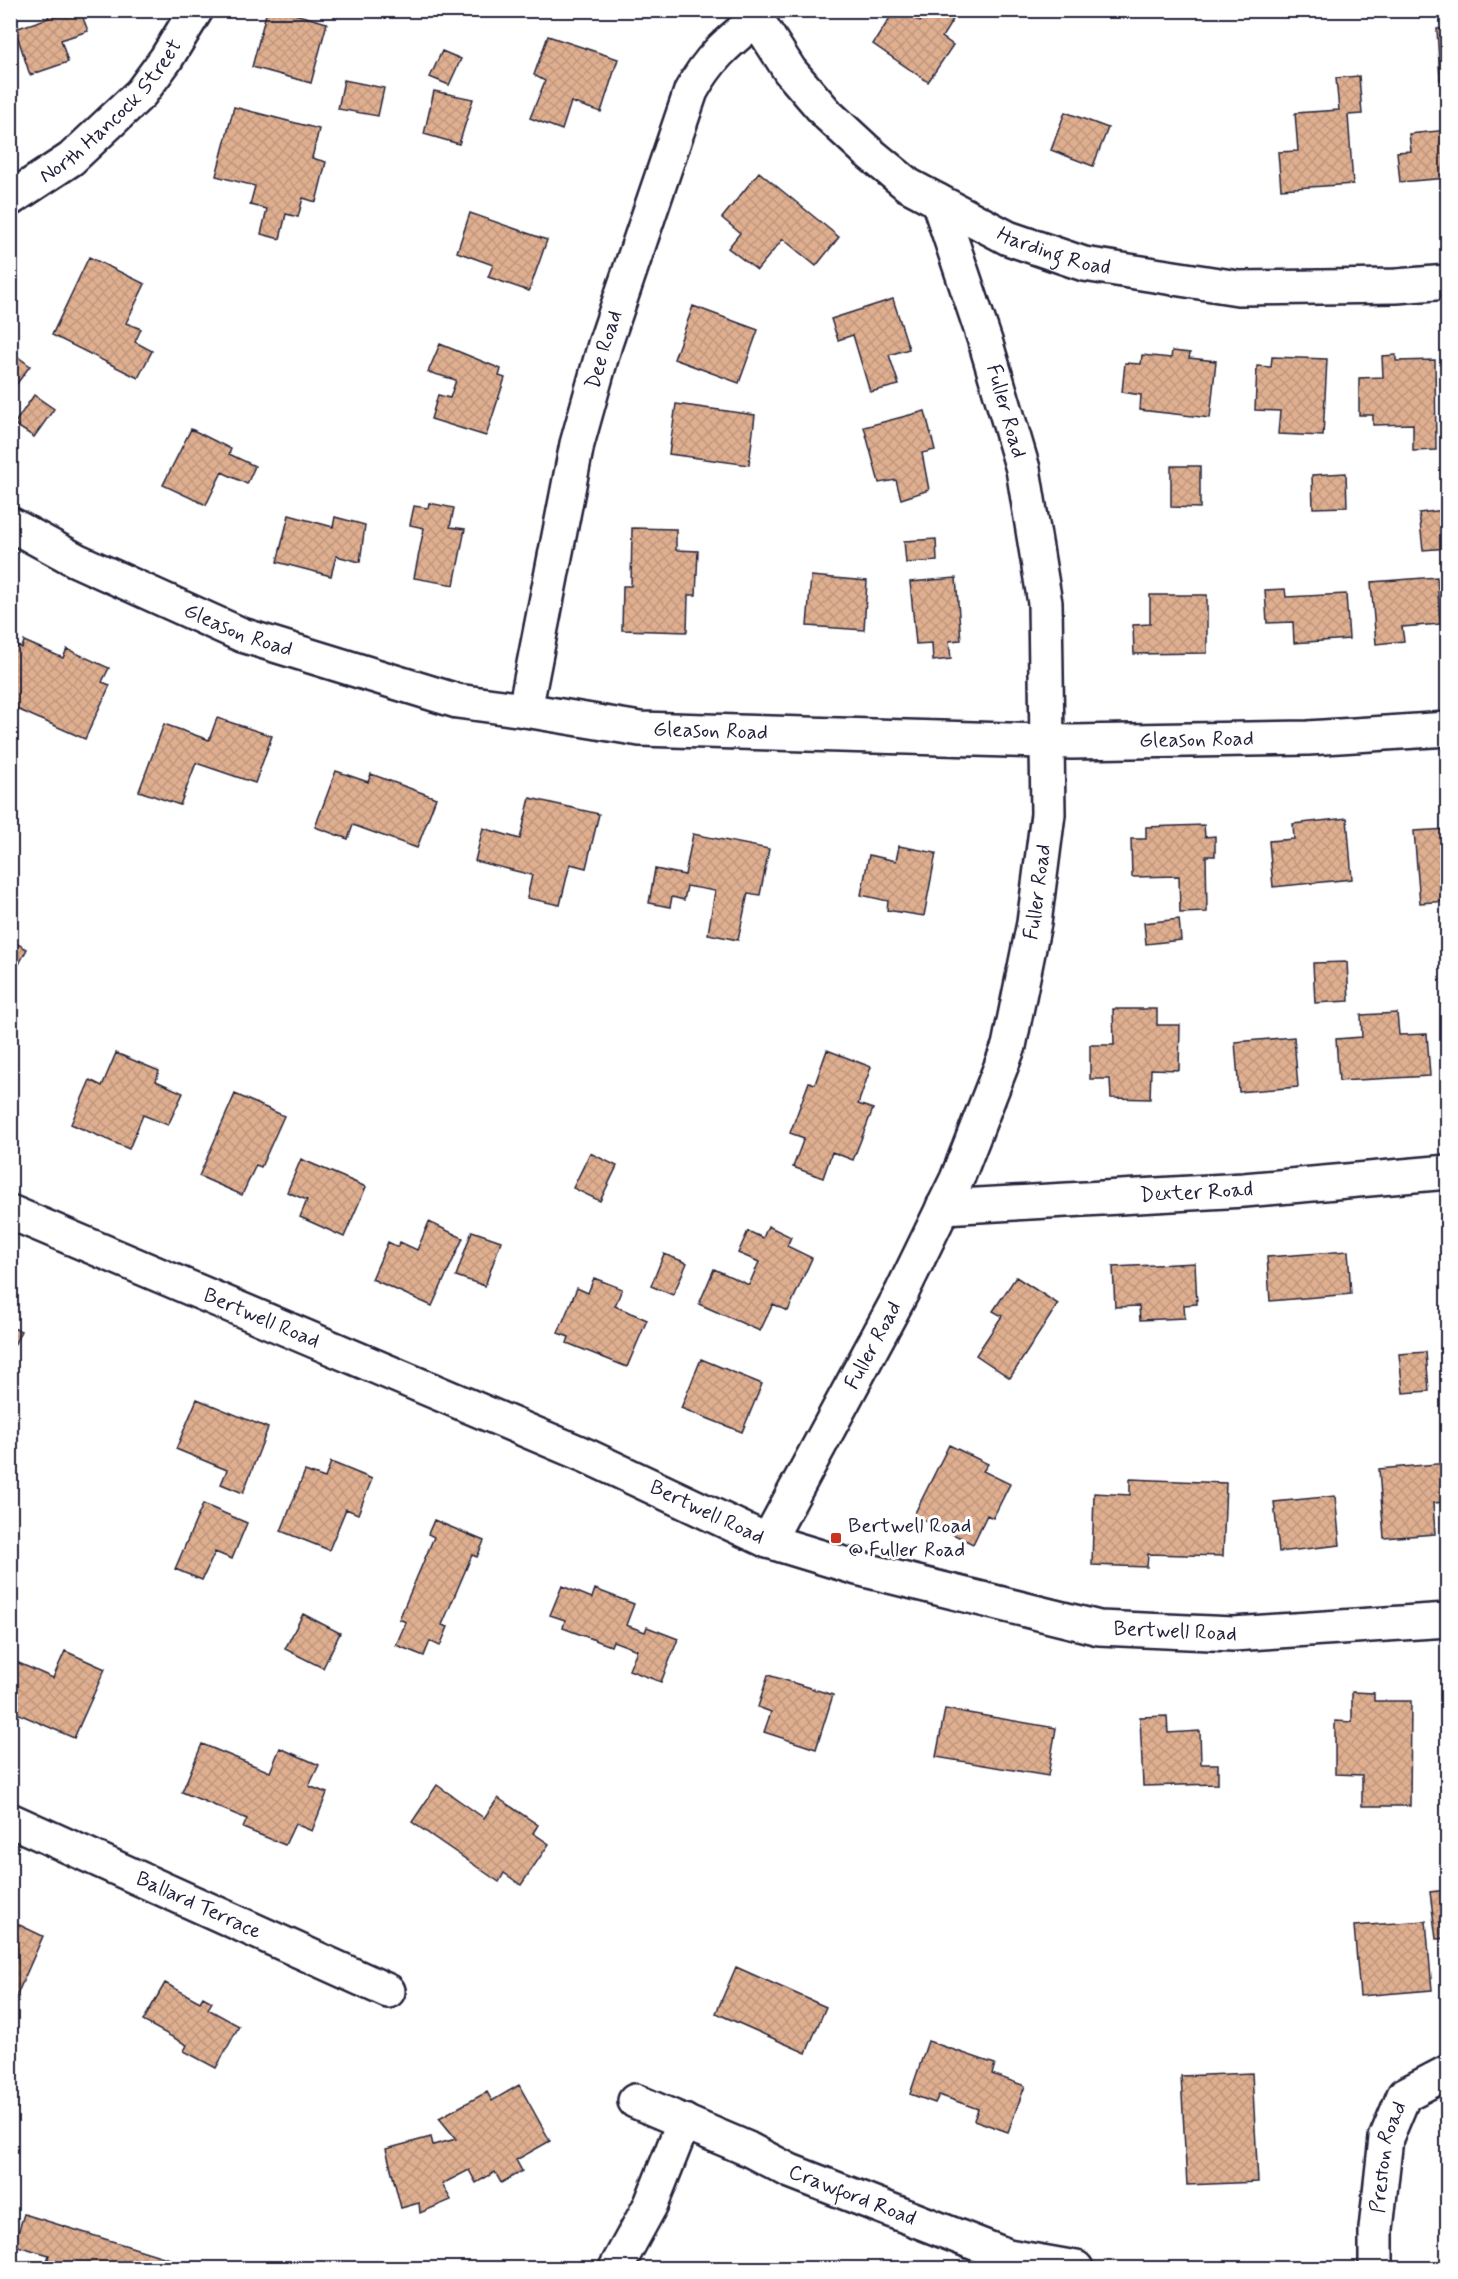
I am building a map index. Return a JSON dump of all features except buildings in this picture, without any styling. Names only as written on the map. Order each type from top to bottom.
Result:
[{"type":"street","name":"North Hancock Street","points":[[10,199],[71,159],[141,93],[166,59],[196,10]]},
{"type":"street","name":"Harding Road","points":[[753,15],[790,71],[828,115],[868,152],[908,184],[1008,238],[1084,264],[1238,288],[1396,286],[1448,282]]},
{"type":"street","name":"Dee Road","points":[[525,710],[577,444],[605,344],[691,91],[703,69],[753,15]]},
{"type":"street","name":"Fuller Road","points":[[768,1541],[902,1292],[957,1179],[1009,1046],[1034,923],[1048,814],[1045,603],[1023,469],[986,344],[938,201]]},
{"type":"street","name":"Gleason Road","points":[[10,524],[76,560],[242,635],[457,701],[640,729],[1047,742],[1308,738],[1448,729]]},
{"type":"street","name":"Dexter Road","points":[[943,1207],[1244,1190],[1448,1172]]},
{"type":"street","name":"Bertwell Road","points":[[10,1212],[588,1456],[768,1541],[857,1568],[1099,1628],[1233,1634],[1448,1620]]},
{"type":"street","name":"Ballard Terrace","points":[[10,1820],[388,1990]]},
{"type":"street","name":"Preston Road","points":[[1376,2268],[1376,2229],[1386,2138],[1404,2095],[1448,2072]]},
{"type":"street","name":"Crawford Road","points":[[635,2101],[748,2149],[790,2171],[1008,2256],[1076,2268]]},
{"type":"street","points":[[616,2268],[651,2204],[684,2121]]},
{"type":"place","name":"Bertwell Road @ Fuller Road","points":[[836,1538]]}]
